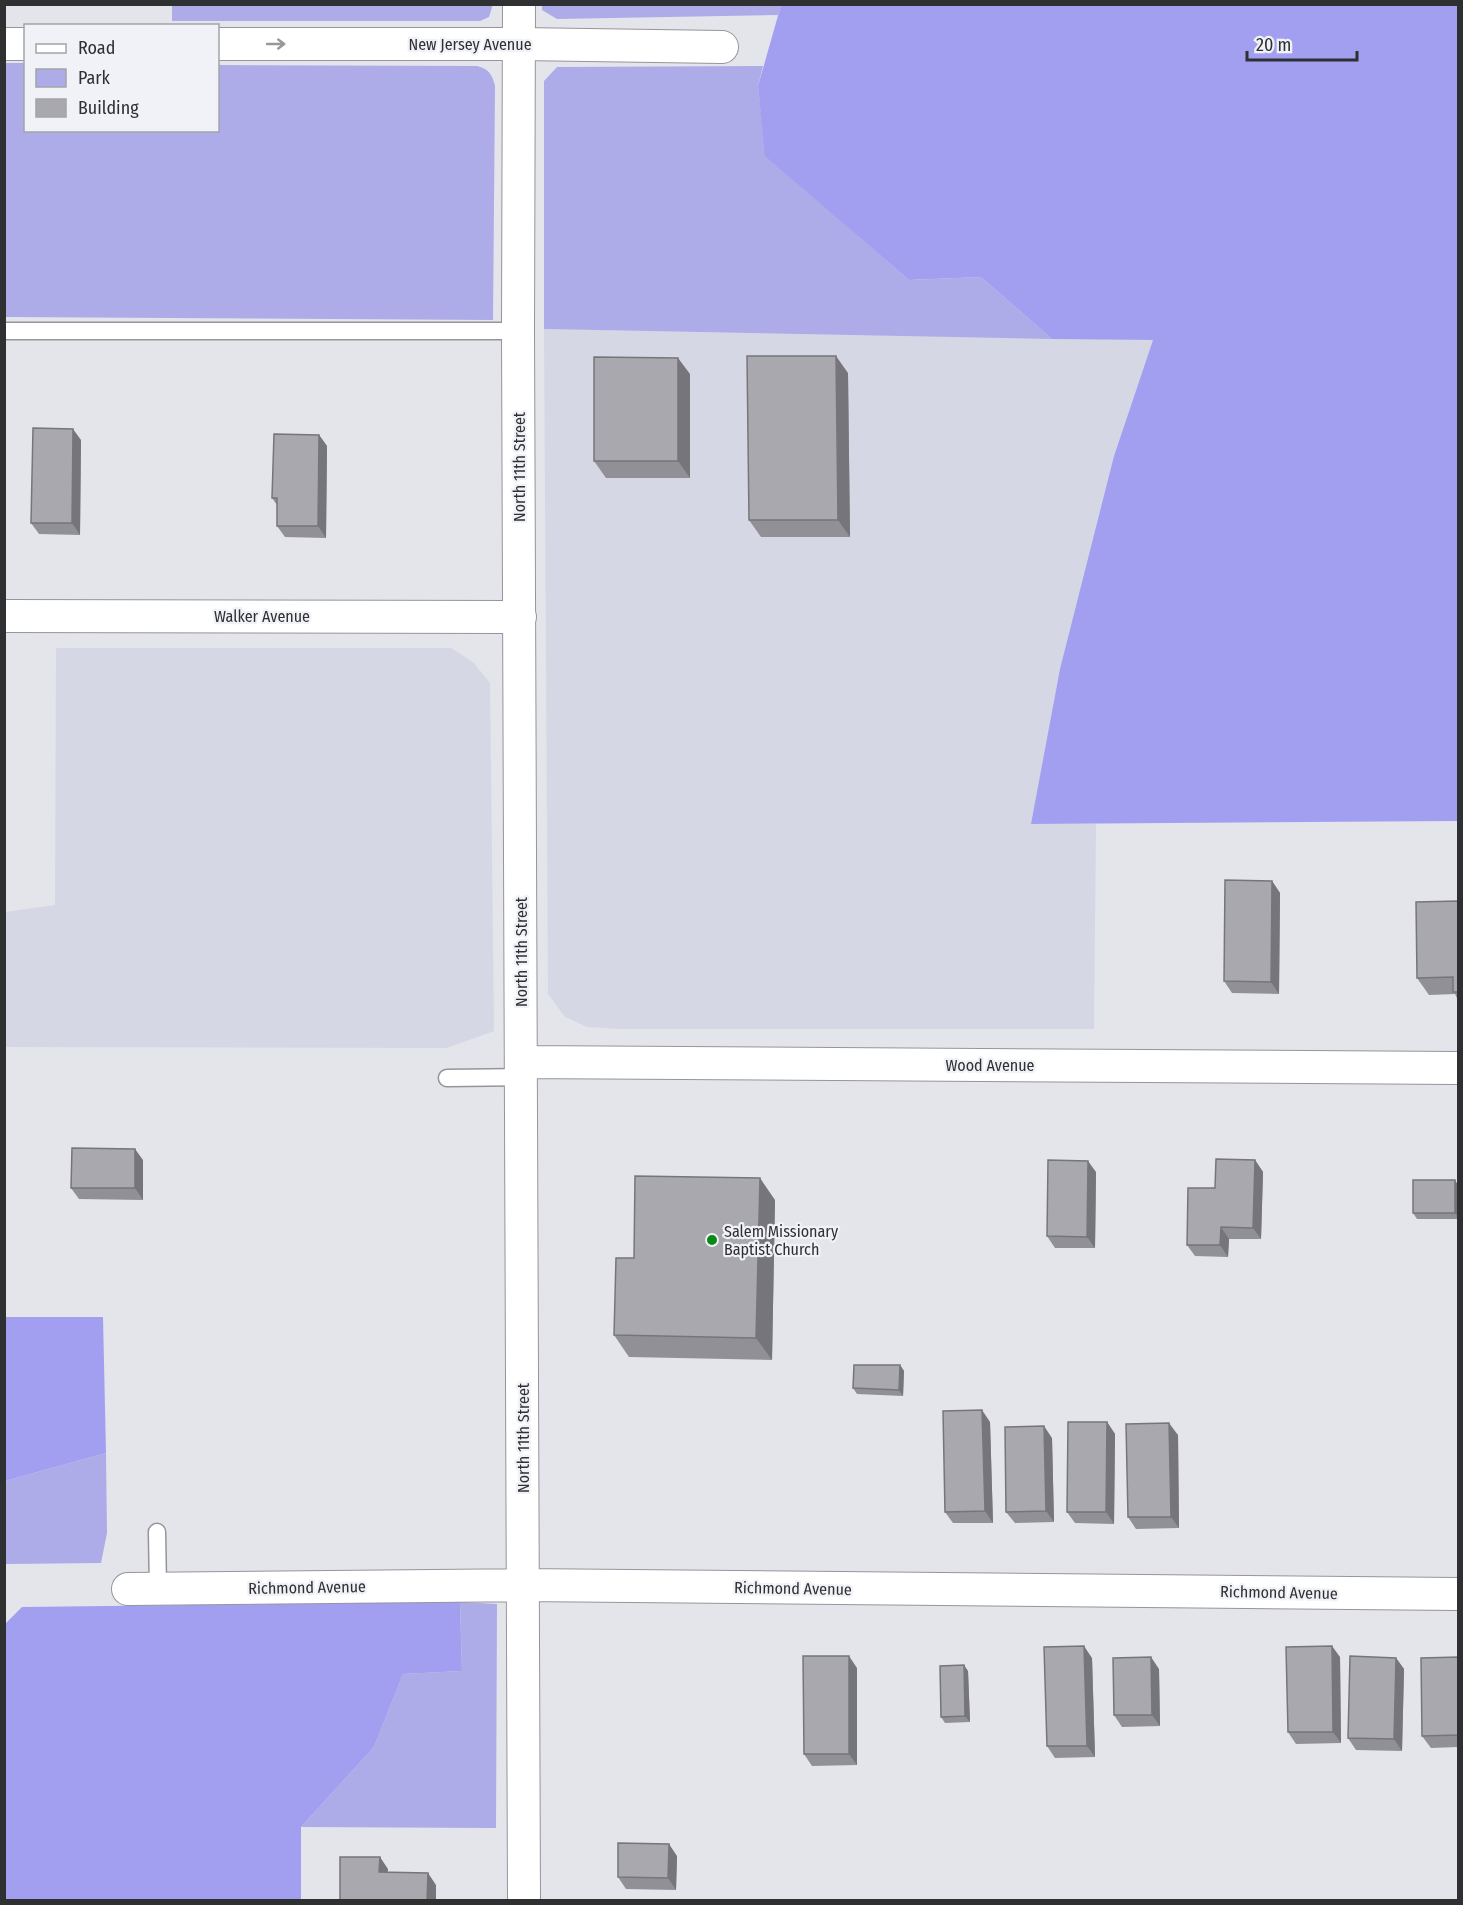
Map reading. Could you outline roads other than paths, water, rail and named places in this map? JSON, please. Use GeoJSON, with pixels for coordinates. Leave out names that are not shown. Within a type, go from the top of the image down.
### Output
{"type":"FeatureCollection","features":[{"type":"Feature","properties":{"kind":"street","name":"North 11th Street"},"geometry":{"type":"LineString","coordinates":[[519,4],[518,331],[524,1900]]}},
{"type":"Feature","properties":{"kind":"street"},"geometry":{"type":"LineString","coordinates":[[4,44],[24,44]]}},
{"type":"Feature","properties":{"kind":"street","name":"New Jersey Avenue"},"geometry":{"type":"LineString","coordinates":[[219,44],[722,47]]}},
{"type":"Feature","properties":{"kind":"street","name":"Walker Avenue"},"geometry":{"type":"LineString","coordinates":[[4,616],[520,616]]}},
{"type":"Feature","properties":{"kind":"street","name":"Wood Avenue"},"geometry":{"type":"LineString","coordinates":[[521,1070],[1458,1068]]}},
{"type":"Feature","properties":{"kind":"street","name":"Richmond Avenue"},"geometry":{"type":"LineString","coordinates":[[143,1589],[523,1585],[1458,1594]]}},
{"type":"Feature","properties":{"kind":"lane"},"geometry":{"type":"LineString","coordinates":[[4,331],[518,331]]}},
{"type":"Feature","properties":{"kind":"lane"},"geometry":{"type":"LineString","coordinates":[[447,1078],[521,1070]]}},
{"type":"Feature","properties":{"kind":"lane"},"geometry":{"type":"LineString","coordinates":[[143,1589],[157,1532]]}},
{"type":"Feature","properties":{"kind":"place","name":"Salem Missionary Baptist Church"},"geometry":{"type":"Point","coordinates":[712,1240]}}]}
